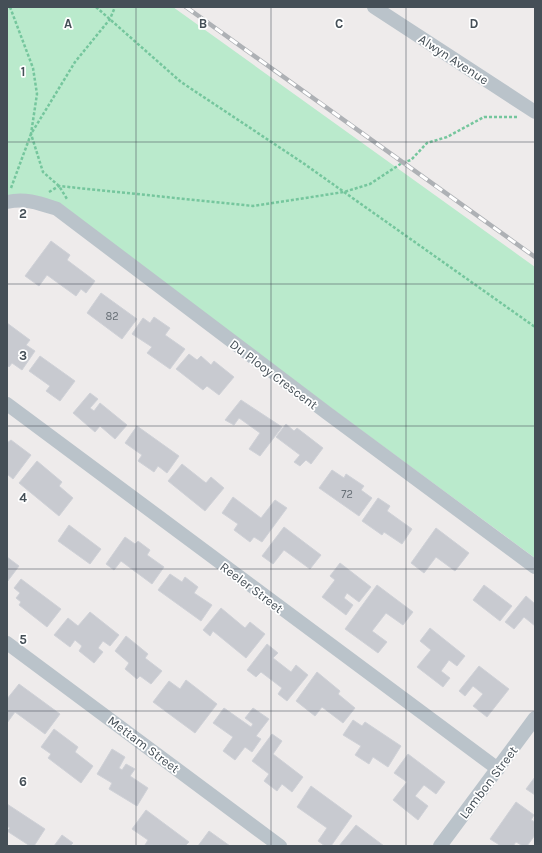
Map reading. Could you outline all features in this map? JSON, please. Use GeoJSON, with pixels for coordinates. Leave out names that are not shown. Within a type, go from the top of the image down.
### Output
{"type":"FeatureCollection","features":[{"type":"Feature","properties":{"kind":"street","name":"Alwyn Avenue"},"geometry":{"type":"LineString","coordinates":[[374,7],[535,112]]}},
{"type":"Feature","properties":{"kind":"street","name":"Du Plooy Crescent"},"geometry":{"type":"LineString","coordinates":[[8,198],[33,201],[57,209],[535,568]]}},
{"type":"Feature","properties":{"kind":"street","name":"Reeler Street"},"geometry":{"type":"LineString","coordinates":[[7,404],[498,769]]}},
{"type":"Feature","properties":{"kind":"street","name":"Mettam Street"},"geometry":{"type":"LineString","coordinates":[[7,642],[280,846]]}},
{"type":"Feature","properties":{"kind":"street","name":"Lambon Street"},"geometry":{"type":"LineString","coordinates":[[440,846],[535,718]]}},
{"type":"Feature","properties":{"kind":"path"},"geometry":{"type":"LineString","coordinates":[[8,198],[31,134],[37,94],[33,68],[10,7]]}},
{"type":"Feature","properties":{"kind":"path"},"geometry":{"type":"LineString","coordinates":[[96,7],[181,82],[344,192],[535,327]]}},
{"type":"Feature","properties":{"kind":"path"},"geometry":{"type":"LineString","coordinates":[[70,205],[59,186],[43,172],[31,134],[75,62],[110,19],[115,7]]}},
{"type":"Feature","properties":{"kind":"path"},"geometry":{"type":"LineString","coordinates":[[33,201],[59,186],[253,206],[344,192],[370,184],[402,163],[411,160],[427,143],[447,137],[484,117],[520,117]]}},
{"type":"Feature","properties":{"kind":"green space"},"geometry":{"type":"Polygon","coordinates":[[[7,7],[173,7],[535,267],[535,558],[58,207],[28,196],[7,195],[7,7]]]}},
{"type":"Feature","properties":{"kind":"building"},"geometry":{"type":"Polygon","coordinates":[[[51,241],[70,255],[67,260],[95,281],[86,293],[81,289],[76,296],[47,275],[39,286],[25,276],[51,241]]]}},
{"type":"Feature","properties":{"kind":"building"},"geometry":{"type":"Polygon","coordinates":[[[101,293],[137,319],[122,339],[87,313],[101,293]]]}},
{"type":"Feature","properties":{"kind":"building"},"geometry":{"type":"Polygon","coordinates":[[[154,317],[170,328],[165,335],[185,349],[170,369],[147,353],[152,347],[132,334],[143,318],[150,323],[154,317]]]}},
{"type":"Feature","properties":{"kind":"building"},"geometry":{"type":"Polygon","coordinates":[[[7,323],[30,340],[26,345],[35,351],[22,370],[12,363],[9,367],[7,365],[7,323]]]}},
{"type":"Feature","properties":{"kind":"building"},"geometry":{"type":"Polygon","coordinates":[[[189,354],[197,360],[201,356],[211,365],[214,361],[234,377],[219,395],[207,386],[203,390],[176,369],[189,354]]]}},
{"type":"Feature","properties":{"kind":"building"},"geometry":{"type":"Polygon","coordinates":[[[40,356],[75,381],[60,401],[46,391],[50,386],[29,371],[40,356]]]}},
{"type":"Feature","properties":{"kind":"building"},"geometry":{"type":"Polygon","coordinates":[[[90,393],[98,399],[90,408],[94,411],[100,403],[127,425],[115,439],[100,426],[95,432],[73,413],[90,393]]]}},
{"type":"Feature","properties":{"kind":"building"},"geometry":{"type":"Polygon","coordinates":[[[241,400],[282,427],[260,456],[249,449],[260,433],[239,418],[234,425],[225,420],[241,400]]]}},
{"type":"Feature","properties":{"kind":"building"},"geometry":{"type":"Polygon","coordinates":[[[286,424],[294,431],[297,428],[323,448],[311,464],[306,460],[300,466],[294,462],[300,455],[276,437],[286,424]]]}},
{"type":"Feature","properties":{"kind":"building"},"geometry":{"type":"Polygon","coordinates":[[[137,426],[179,456],[167,473],[158,466],[154,472],[138,461],[142,455],[125,443],[137,426]]]}},
{"type":"Feature","properties":{"kind":"building"},"geometry":{"type":"Polygon","coordinates":[[[11,440],[31,455],[13,479],[7,474],[7,443],[11,440]]]}},
{"type":"Feature","properties":{"kind":"building"},"geometry":{"type":"Polygon","coordinates":[[[37,461],[62,482],[59,486],[73,498],[59,516],[19,483],[37,461]]]}},
{"type":"Feature","properties":{"kind":"building"},"geometry":{"type":"Polygon","coordinates":[[[182,464],[206,483],[211,477],[224,488],[205,511],[168,481],[182,464]]]}},
{"type":"Feature","properties":{"kind":"building"},"geometry":{"type":"Polygon","coordinates":[[[332,470],[344,478],[346,474],[364,486],[361,490],[372,498],[359,516],[319,488],[332,470]]]}},
{"type":"Feature","properties":{"kind":"building"},"geometry":{"type":"Polygon","coordinates":[[[233,497],[261,518],[275,500],[287,508],[262,542],[254,537],[250,542],[234,530],[238,524],[222,513],[233,497]]]}},
{"type":"Feature","properties":{"kind":"building"},"geometry":{"type":"Polygon","coordinates":[[[378,498],[390,506],[387,511],[412,529],[402,544],[384,532],[382,535],[362,521],[378,498]]]}},
{"type":"Feature","properties":{"kind":"building"},"geometry":{"type":"Polygon","coordinates":[[[69,525],[101,549],[90,564],[58,541],[69,525]]]}},
{"type":"Feature","properties":{"kind":"building"},"geometry":{"type":"Polygon","coordinates":[[[284,527],[321,555],[310,569],[284,550],[273,564],[262,556],[284,527]]]}},
{"type":"Feature","properties":{"kind":"building"},"geometry":{"type":"Polygon","coordinates":[[[436,528],[469,553],[455,571],[436,557],[424,573],[411,563],[436,528]]]}},
{"type":"Feature","properties":{"kind":"building"},"geometry":{"type":"Polygon","coordinates":[[[125,537],[135,544],[138,541],[150,550],[147,555],[164,567],[152,584],[121,561],[114,570],[106,564],[125,537]]]}},
{"type":"Feature","properties":{"kind":"building"},"geometry":{"type":"Polygon","coordinates":[[[7,557],[19,566],[7,582],[7,557]]]}},
{"type":"Feature","properties":{"kind":"building"},"geometry":{"type":"Polygon","coordinates":[[[340,563],[371,587],[359,602],[347,593],[344,598],[353,605],[346,615],[322,597],[335,580],[330,576],[340,563]]]}},
{"type":"Feature","properties":{"kind":"building"},"geometry":{"type":"Polygon","coordinates":[[[170,574],[182,582],[185,577],[198,587],[194,593],[212,605],[201,621],[158,590],[170,574]]]}},
{"type":"Feature","properties":{"kind":"building"},"geometry":{"type":"Polygon","coordinates":[[[21,579],[61,609],[47,627],[19,605],[21,602],[16,598],[20,593],[14,588],[21,579]]]}},
{"type":"Feature","properties":{"kind":"building"},"geometry":{"type":"Polygon","coordinates":[[[377,585],[413,612],[403,625],[386,613],[372,631],[387,642],[378,653],[345,629],[377,585]]]}},
{"type":"Feature","properties":{"kind":"building"},"geometry":{"type":"Polygon","coordinates":[[[484,585],[512,606],[500,621],[473,600],[484,585]]]}},
{"type":"Feature","properties":{"kind":"building"},"geometry":{"type":"Polygon","coordinates":[[[526,596],[535,604],[535,626],[524,617],[514,629],[505,622],[526,596]]]}},
{"type":"Feature","properties":{"kind":"building"},"geometry":{"type":"Polygon","coordinates":[[[221,608],[245,628],[250,622],[265,634],[246,658],[213,631],[210,636],[203,630],[221,608]]]}},
{"type":"Feature","properties":{"kind":"building"},"geometry":{"type":"Polygon","coordinates":[[[90,612],[119,635],[110,646],[103,641],[98,648],[103,652],[94,663],[79,651],[82,646],[75,640],[70,647],[54,635],[68,618],[78,626],[90,612]]]}},
{"type":"Feature","properties":{"kind":"building"},"geometry":{"type":"Polygon","coordinates":[[[430,628],[465,656],[457,666],[449,660],[441,671],[450,678],[443,687],[417,667],[431,650],[420,641],[430,628]]]}},
{"type":"Feature","properties":{"kind":"building"},"geometry":{"type":"Polygon","coordinates":[[[126,636],[148,654],[145,658],[162,671],[151,684],[140,676],[137,679],[125,669],[129,663],[115,651],[126,636]]]}},
{"type":"Feature","properties":{"kind":"building"},"geometry":{"type":"Polygon","coordinates":[[[267,644],[278,653],[273,658],[291,672],[296,665],[308,675],[287,701],[278,694],[282,688],[261,672],[256,677],[247,670],[267,644]]]}},
{"type":"Feature","properties":{"kind":"building"},"geometry":{"type":"Polygon","coordinates":[[[479,666],[509,689],[487,717],[473,706],[483,694],[473,686],[465,696],[459,691],[479,666]]]}},
{"type":"Feature","properties":{"kind":"building"},"geometry":{"type":"Polygon","coordinates":[[[317,672],[340,691],[338,694],[355,708],[343,723],[322,707],[315,716],[296,701],[317,672]]]}},
{"type":"Feature","properties":{"kind":"building"},"geometry":{"type":"Polygon","coordinates":[[[186,680],[217,704],[195,733],[153,702],[169,681],[180,689],[186,680]]]}},
{"type":"Feature","properties":{"kind":"building"},"geometry":{"type":"Polygon","coordinates":[[[19,684],[60,714],[45,734],[15,712],[7,723],[7,699],[19,684]]]}},
{"type":"Feature","properties":{"kind":"building"},"geometry":{"type":"Polygon","coordinates":[[[224,708],[251,727],[253,724],[245,718],[253,708],[269,719],[256,736],[261,739],[252,752],[245,747],[235,760],[223,751],[233,737],[213,723],[224,708]]]}},
{"type":"Feature","properties":{"kind":"building"},"geometry":{"type":"Polygon","coordinates":[[[353,720],[362,726],[365,722],[401,746],[388,767],[373,757],[369,764],[355,755],[361,746],[343,735],[353,720]]]}},
{"type":"Feature","properties":{"kind":"building"},"geometry":{"type":"Polygon","coordinates":[[[54,729],[78,747],[75,752],[93,766],[81,783],[48,758],[51,754],[41,747],[54,729]]]}},
{"type":"Feature","properties":{"kind":"building"},"geometry":{"type":"Polygon","coordinates":[[[272,734],[282,741],[273,754],[303,777],[292,792],[282,784],[277,791],[264,781],[269,774],[252,761],[272,734]]]}},
{"type":"Feature","properties":{"kind":"building"},"geometry":{"type":"Polygon","coordinates":[[[112,749],[125,757],[119,768],[122,770],[126,764],[135,769],[130,776],[148,788],[137,806],[109,789],[112,783],[97,774],[112,749]]]}},
{"type":"Feature","properties":{"kind":"building"},"geometry":{"type":"Polygon","coordinates":[[[408,754],[445,782],[436,794],[424,785],[415,796],[428,806],[418,820],[393,800],[407,782],[394,773],[408,754]]]}},
{"type":"Feature","properties":{"kind":"building"},"geometry":{"type":"Polygon","coordinates":[[[535,777],[535,795],[526,789],[535,777]]]}},
{"type":"Feature","properties":{"kind":"building"},"geometry":{"type":"Polygon","coordinates":[[[311,786],[352,816],[331,846],[325,846],[318,841],[327,828],[297,807],[311,786]]]}},
{"type":"Feature","properties":{"kind":"building"},"geometry":{"type":"Polygon","coordinates":[[[516,802],[534,815],[531,820],[535,822],[535,835],[527,846],[523,846],[516,842],[513,846],[501,846],[490,839],[516,802]]]}},
{"type":"Feature","properties":{"kind":"building"},"geometry":{"type":"Polygon","coordinates":[[[7,804],[45,829],[34,846],[30,846],[7,831],[10,828],[7,826],[7,804]]]}},
{"type":"Feature","properties":{"kind":"building"},"geometry":{"type":"Polygon","coordinates":[[[146,810],[189,842],[185,846],[145,845],[148,840],[132,829],[146,810]]]}},
{"type":"Feature","properties":{"kind":"building"},"geometry":{"type":"Polygon","coordinates":[[[356,825],[384,846],[339,846],[356,825]]]}},
{"type":"Feature","properties":{"kind":"building"},"geometry":{"type":"Polygon","coordinates":[[[209,831],[230,846],[198,846],[209,831]]]}},
{"type":"Feature","properties":{"kind":"building"},"geometry":{"type":"Polygon","coordinates":[[[62,835],[73,843],[70,846],[54,846],[62,835]]]}},
{"type":"Feature","properties":{"kind":"railway"},"geometry":{"type":"LineString","coordinates":[[186,7],[535,257]]}}]}
